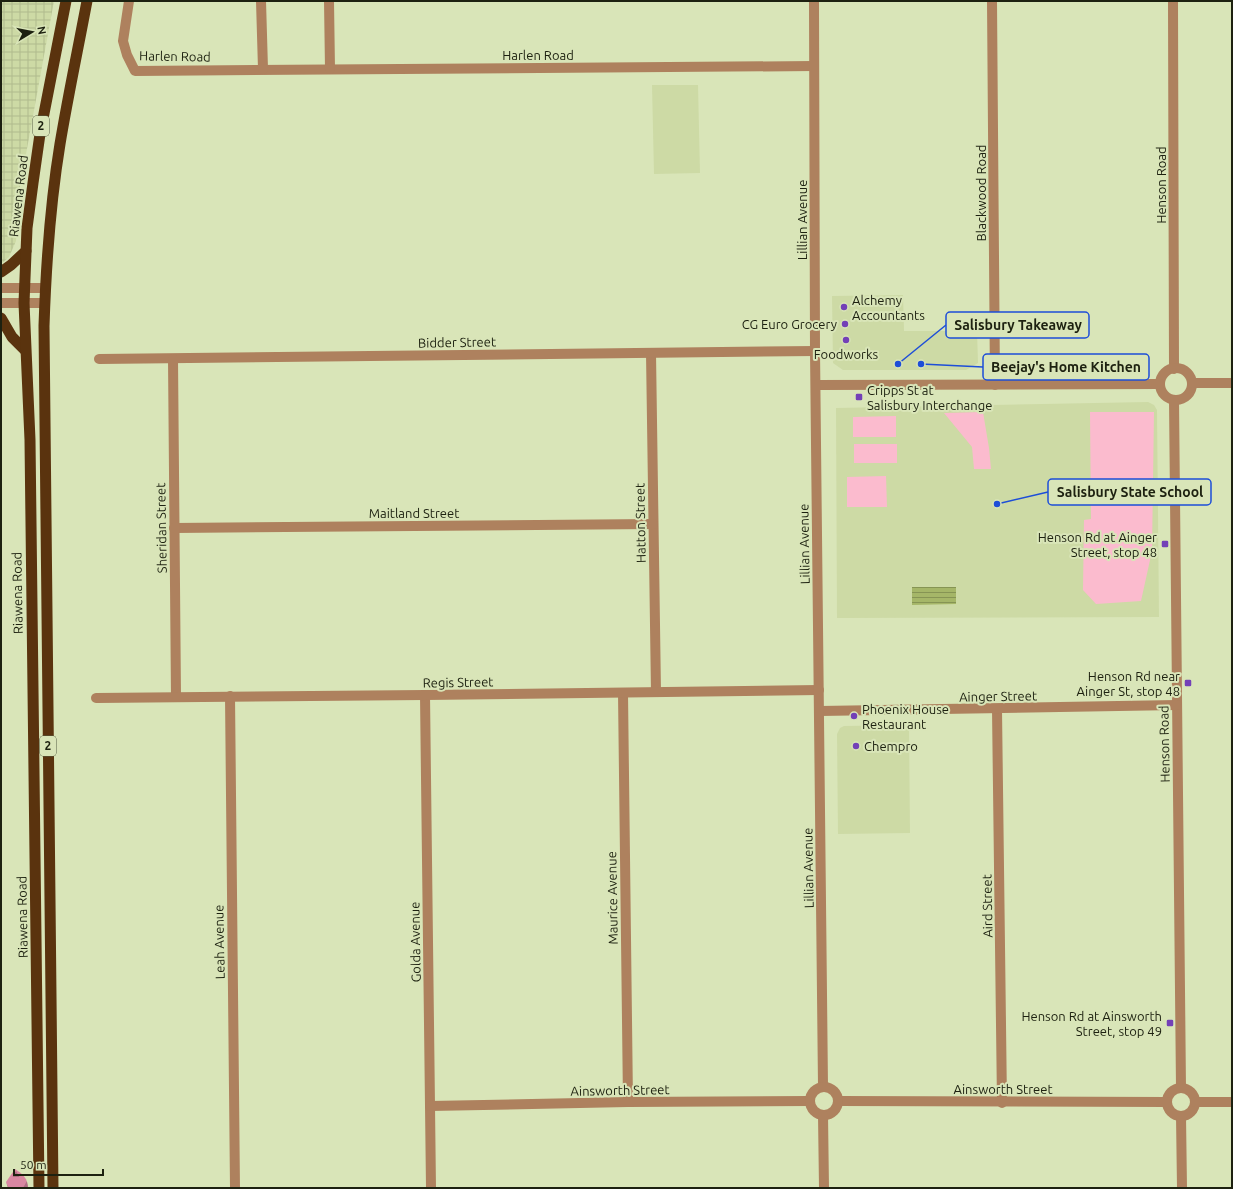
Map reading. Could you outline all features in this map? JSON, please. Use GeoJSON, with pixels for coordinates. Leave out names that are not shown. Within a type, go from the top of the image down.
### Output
{"type":"FeatureCollection","features":[{"type":"Feature","properties":{"kind":"highway","name":"Riawena Road"},"geometry":{"type":"LineString","coordinates":[[39,1188],[30,440],[25,350],[24,288],[27,228],[39,141],[66,1]]}},
{"type":"Feature","properties":{"kind":"highway","name":"2"},"geometry":{"type":"LineString","coordinates":[[53,1188],[44,326],[50,214],[60,144],[86,1]]}},
{"type":"Feature","properties":{"kind":"highway"},"geometry":{"type":"LineString","coordinates":[[1,272],[26,252]]}},
{"type":"Feature","properties":{"kind":"highway"},"geometry":{"type":"LineString","coordinates":[[1,318],[12,337],[25,350]]}},
{"type":"Feature","properties":{"kind":"street","name":"Harlen Road"},"geometry":{"type":"LineString","coordinates":[[129,1],[123,41],[135,71],[814,66]]}},
{"type":"Feature","properties":{"kind":"street"},"geometry":{"type":"LineString","coordinates":[[261,1],[263,69]]}},
{"type":"Feature","properties":{"kind":"street"},"geometry":{"type":"LineString","coordinates":[[329,1],[330,69]]}},
{"type":"Feature","properties":{"kind":"street","name":"Lillian Avenue"},"geometry":{"type":"LineString","coordinates":[[814,1],[815,351],[823,1086]]}},
{"type":"Feature","properties":{"kind":"street","name":"Blackwood Road"},"geometry":{"type":"LineString","coordinates":[[992,1],[995,385]]}},
{"type":"Feature","properties":{"kind":"street","name":"Henson Road"},"geometry":{"type":"LineString","coordinates":[[1173,1],[1174,369]]}},
{"type":"Feature","properties":{"kind":"street"},"geometry":{"type":"LineString","coordinates":[[1,288],[46,288]]}},
{"type":"Feature","properties":{"kind":"street"},"geometry":{"type":"LineString","coordinates":[[1,303],[45,303]]}},
{"type":"Feature","properties":{"kind":"street","name":"Bidder Street"},"geometry":{"type":"LineString","coordinates":[[99,359],[815,351]]}},
{"type":"Feature","properties":{"kind":"street","name":"Hatton Street"},"geometry":{"type":"LineString","coordinates":[[651,353],[656,692]]}},
{"type":"Feature","properties":{"kind":"street","name":"Sheridan Street"},"geometry":{"type":"LineString","coordinates":[[173,359],[176,697]]}},
{"type":"Feature","properties":{"kind":"street"},"geometry":{"type":"LineString","coordinates":[[1174,369],[1179,369],[1188,374],[1192,384],[1192,388],[1187,396],[1179,400],[1170,399],[1163,393],[1160,384],[1166,372],[1174,369]]}},
{"type":"Feature","properties":{"kind":"street"},"geometry":{"type":"LineString","coordinates":[[1192,384],[1232,383]]}},
{"type":"Feature","properties":{"kind":"street"},"geometry":{"type":"LineString","coordinates":[[816,385],[1160,384]]}},
{"type":"Feature","properties":{"kind":"street","name":"Henson Road"},"geometry":{"type":"LineString","coordinates":[[1174,400],[1181,1088]]}},
{"type":"Feature","properties":{"kind":"street","name":"Maitland Street"},"geometry":{"type":"LineString","coordinates":[[174,528],[653,524]]}},
{"type":"Feature","properties":{"kind":"street","name":"Regis Street"},"geometry":{"type":"LineString","coordinates":[[96,698],[819,690]]}},
{"type":"Feature","properties":{"kind":"street","name":"Maurice Avenue"},"geometry":{"type":"LineString","coordinates":[[623,693],[628,1102]]}},
{"type":"Feature","properties":{"kind":"street","name":"Golda Avenue"},"geometry":{"type":"LineString","coordinates":[[425,695],[431,1188]]}},
{"type":"Feature","properties":{"kind":"street","name":"Leah Avenue"},"geometry":{"type":"LineString","coordinates":[[230,696],[235,1188]]}},
{"type":"Feature","properties":{"kind":"street","name":"Ainger Street"},"geometry":{"type":"LineString","coordinates":[[820,711],[1177,706]]}},
{"type":"Feature","properties":{"kind":"street","name":"Aird Street"},"geometry":{"type":"LineString","coordinates":[[997,709],[1002,1103]]}},
{"type":"Feature","properties":{"kind":"street"},"geometry":{"type":"LineString","coordinates":[[823,1086],[836,1092],[838,1101],[835,1110],[832,1113],[823,1115],[812,1109],[810,1101],[810,1096],[815,1089],[823,1086]]}},
{"type":"Feature","properties":{"kind":"street"},"geometry":{"type":"LineString","coordinates":[[1181,1088],[1189,1091],[1195,1102],[1194,1107],[1189,1113],[1181,1116],[1173,1113],[1167,1102],[1173,1091],[1181,1088]]}},
{"type":"Feature","properties":{"kind":"street","name":"Ainsworth Street"},"geometry":{"type":"LineString","coordinates":[[430,1106],[628,1102],[810,1101]]}},
{"type":"Feature","properties":{"kind":"street","name":"Ainsworth Street"},"geometry":{"type":"LineString","coordinates":[[838,1101],[1002,1103],[1167,1102]]}},
{"type":"Feature","properties":{"kind":"street"},"geometry":{"type":"LineString","coordinates":[[1195,1102],[1232,1102]]}},
{"type":"Feature","properties":{"kind":"street"},"geometry":{"type":"LineString","coordinates":[[823,1115],[824,1188]]}},
{"type":"Feature","properties":{"kind":"street"},"geometry":{"type":"LineString","coordinates":[[1181,1116],[1182,1188]]}},
{"type":"Feature","properties":{"kind":"shaded area"},"geometry":{"type":"Polygon","coordinates":[[[1,1],[54,1],[20,187],[16,241],[9,257],[1,264],[1,1]]]}},
{"type":"Feature","properties":{"kind":"shaded area"},"geometry":{"type":"Polygon","coordinates":[[[652,85],[698,85],[700,173],[654,174],[652,85]]]}},
{"type":"Feature","properties":{"kind":"shaded area"},"geometry":{"type":"Polygon","coordinates":[[[903,295],[904,331],[977,331],[978,363],[966,370],[843,370],[833,363],[832,296],[903,295]]]}},
{"type":"Feature","properties":{"kind":"shaded area"},"geometry":{"type":"Polygon","coordinates":[[[1148,402],[1154,405],[1157,410],[1159,617],[837,618],[836,408],[1148,402]]]}},
{"type":"Feature","properties":{"kind":"shaded area"},"geometry":{"type":"Polygon","coordinates":[[[983,412],[991,469],[974,469],[972,447],[944,413],[983,412]]]}},
{"type":"Feature","properties":{"kind":"shaded area"},"geometry":{"type":"Polygon","coordinates":[[[1090,412],[1154,412],[1152,551],[1141,601],[1096,604],[1083,590],[1084,520],[1091,519],[1090,412]]]}},
{"type":"Feature","properties":{"kind":"shaded area"},"geometry":{"type":"Polygon","coordinates":[[[896,416],[896,437],[853,437],[853,417],[896,416]]]}},
{"type":"Feature","properties":{"kind":"shaded area"},"geometry":{"type":"Polygon","coordinates":[[[854,444],[897,444],[897,463],[854,463],[854,444]]]}},
{"type":"Feature","properties":{"kind":"shaded area"},"geometry":{"type":"Polygon","coordinates":[[[886,476],[887,507],[847,507],[847,477],[886,476]]]}},
{"type":"Feature","properties":{"kind":"shaded area"},"geometry":{"type":"Polygon","coordinates":[[[912,587],[956,587],[956,604],[912,605],[912,587]]]}},
{"type":"Feature","properties":{"kind":"shaded area"},"geometry":{"type":"Polygon","coordinates":[[[909,725],[910,833],[838,834],[837,734],[840,728],[844,726],[909,725]]]}},
{"type":"Feature","properties":{"kind":"green space"},"geometry":{"type":"Polygon","coordinates":[[[15,1169],[24,1177],[28,1188],[8,1188],[6,1182],[15,1169]]]}},
{"type":"Feature","properties":{"kind":"place","name":"Alchemy Accountants"},"geometry":{"type":"Point","coordinates":[844,307]}},
{"type":"Feature","properties":{"kind":"place","name":"CG Euro Grocery"},"geometry":{"type":"Point","coordinates":[845,324]}},
{"type":"Feature","properties":{"kind":"place","name":"Foodworks"},"geometry":{"type":"Point","coordinates":[846,340]}},
{"type":"Feature","properties":{"kind":"place","name":"Salisbury Takeaway"},"geometry":{"type":"Point","coordinates":[898,364]}},
{"type":"Feature","properties":{"kind":"place","name":"Beejay's Home Kitchen"},"geometry":{"type":"Point","coordinates":[921,364]}},
{"type":"Feature","properties":{"kind":"place","name":"Cripps St at Salisbury Interchange"},"geometry":{"type":"Point","coordinates":[859,397]}},
{"type":"Feature","properties":{"kind":"place","name":"Salisbury State School"},"geometry":{"type":"Point","coordinates":[997,504]}},
{"type":"Feature","properties":{"kind":"place","name":"Henson Rd at Ainger Street, stop 48"},"geometry":{"type":"Point","coordinates":[1165,544]}},
{"type":"Feature","properties":{"kind":"place","name":"Henson Rd near Ainger St, stop 48"},"geometry":{"type":"Point","coordinates":[1188,683]}},
{"type":"Feature","properties":{"kind":"place","name":"Phoenix House Restaurant"},"geometry":{"type":"Point","coordinates":[854,716]}},
{"type":"Feature","properties":{"kind":"place","name":"Chempro"},"geometry":{"type":"Point","coordinates":[856,746]}},
{"type":"Feature","properties":{"kind":"place","name":"Henson Rd at Ainsworth Street, stop 49"},"geometry":{"type":"Point","coordinates":[1170,1023]}}]}
